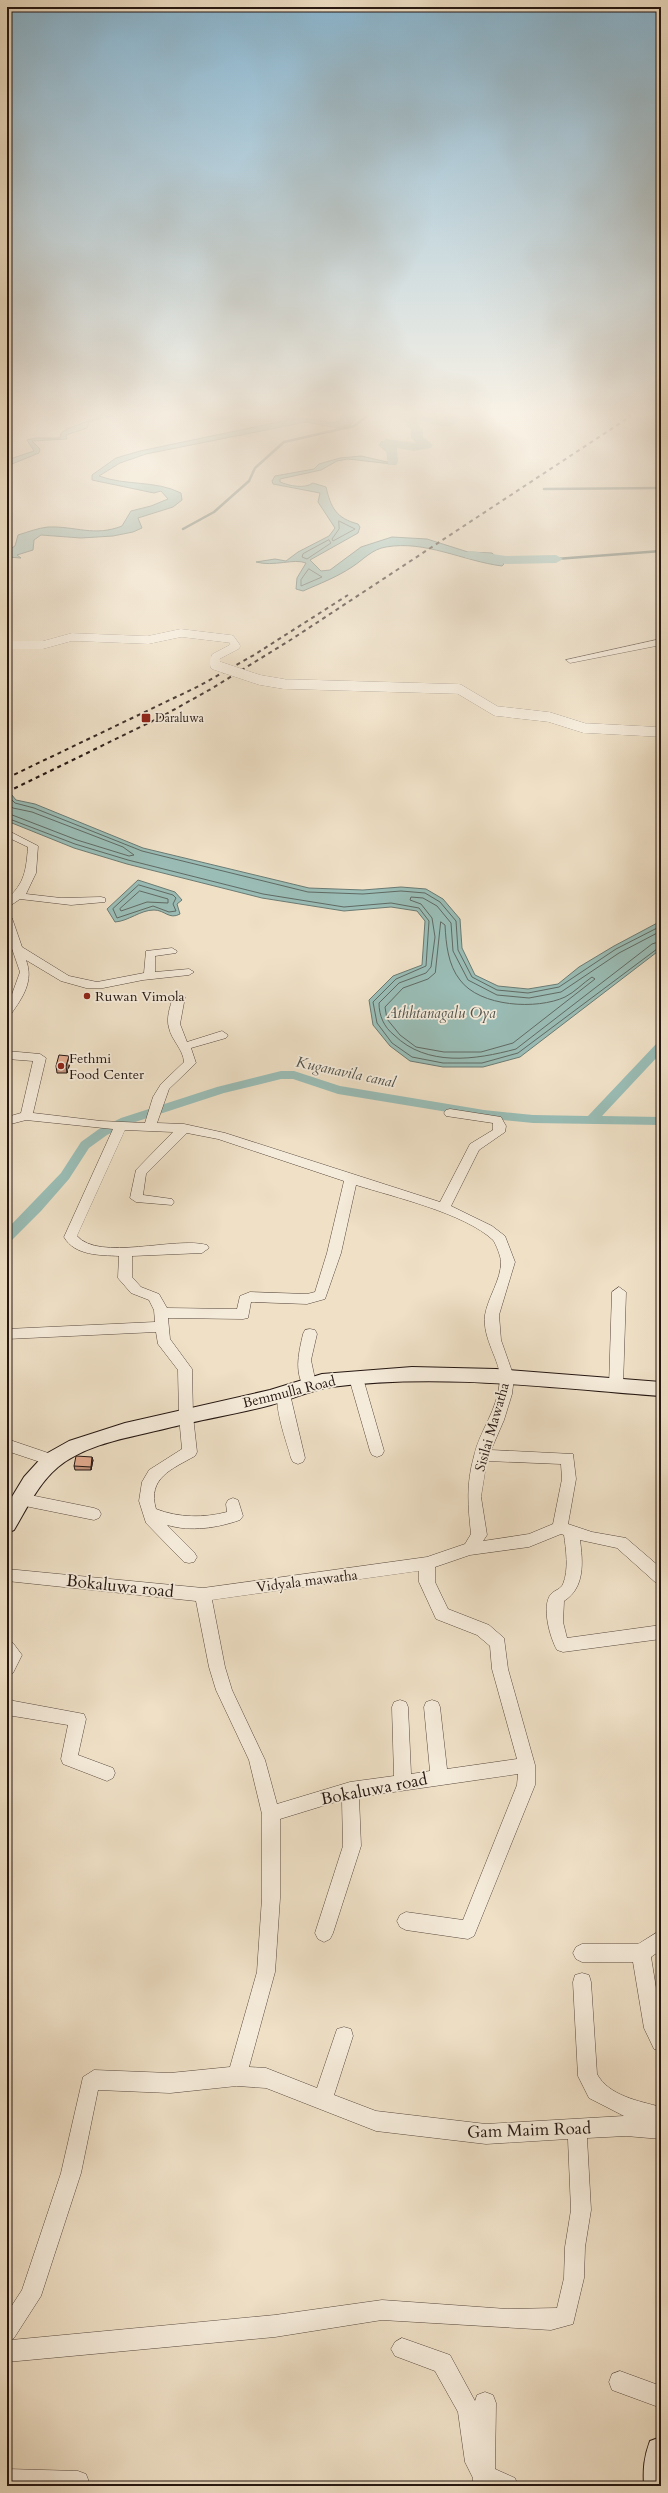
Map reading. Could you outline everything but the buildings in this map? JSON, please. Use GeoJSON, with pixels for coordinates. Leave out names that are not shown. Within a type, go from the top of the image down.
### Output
{"type":"FeatureCollection","features":[{"type":"Feature","properties":{"kind":"street"},"geometry":{"type":"LineString","coordinates":[[7,645],[43,645],[72,637],[148,640],[182,632],[231,639],[236,646],[215,657],[215,665],[260,680],[284,684],[459,689],[496,711],[548,716],[584,728],[661,732]]}},
{"type":"Feature","properties":{"kind":"street"},"geometry":{"type":"LineString","coordinates":[[570,660],[661,642]]}},
{"type":"Feature","properties":{"kind":"street"},"geometry":{"type":"LineString","coordinates":[[7,833],[33,846],[31,873],[20,893],[7,905]]}},
{"type":"Feature","properties":{"kind":"street"},"geometry":{"type":"LineString","coordinates":[[20,893],[22,896],[36,899],[84,902],[100,900]]}},
{"type":"Feature","properties":{"kind":"street"},"geometry":{"type":"LineString","coordinates":[[7,918],[25,972],[17,997],[7,1012]]}},
{"type":"Feature","properties":{"kind":"street"},"geometry":{"type":"LineString","coordinates":[[18,949],[54,974],[75,981],[97,985],[149,976],[189,972]]}},
{"type":"Feature","properties":{"kind":"street"},"geometry":{"type":"LineString","coordinates":[[149,976],[150,953],[172,951]]}},
{"type":"Feature","properties":{"kind":"street"},"geometry":{"type":"LineString","coordinates":[[150,1126],[158,1101],[168,1083],[178,1077],[190,1063],[186,1046],[175,1031],[174,1017],[179,997]]}},
{"type":"Feature","properties":{"kind":"street"},"geometry":{"type":"LineString","coordinates":[[186,1046],[222,1035]]}},
{"type":"Feature","properties":{"kind":"street"},"geometry":{"type":"LineString","coordinates":[[7,1055],[40,1058],[26,1116]]}},
{"type":"Feature","properties":{"kind":"street"},"geometry":{"type":"LineString","coordinates":[[444,1208],[450,1199],[462,1169],[474,1147],[499,1132],[500,1126],[497,1120],[450,1113]]}},
{"type":"Feature","properties":{"kind":"street"},"geometry":{"type":"LineString","coordinates":[[7,1122],[26,1116],[121,1125],[184,1128],[221,1136],[260,1150],[444,1208],[487,1229],[500,1239],[508,1262],[492,1315],[494,1340],[507,1377]]}},
{"type":"Feature","properties":{"kind":"street"},"geometry":{"type":"LineString","coordinates":[[121,1125],[70,1237],[75,1245],[87,1249],[126,1252],[202,1248]]}},
{"type":"Feature","properties":{"kind":"street"},"geometry":{"type":"LineString","coordinates":[[168,1202],[136,1198],[136,1190],[140,1173],[184,1128]]}},
{"type":"Feature","properties":{"kind":"street"},"geometry":{"type":"LineString","coordinates":[[161,1313],[243,1314],[245,1299],[250,1297],[306,1299],[320,1296],[334,1252],[351,1178]]}},
{"type":"Feature","properties":{"kind":"street"},"geometry":{"type":"LineString","coordinates":[[126,1252],[126,1278],[136,1290],[154,1297],[161,1313],[163,1340],[185,1369],[186,1416],[190,1452],[156,1472],[150,1478],[146,1502],[151,1519],[189,1557]]}},
{"type":"Feature","properties":{"kind":"street"},"geometry":{"type":"LineString","coordinates":[[616,1386],[619,1292]]}},
{"type":"Feature","properties":{"kind":"street"},"geometry":{"type":"LineString","coordinates":[[7,1334],[162,1327]]}},
{"type":"Feature","properties":{"kind":"street"},"geometry":{"type":"LineString","coordinates":[[309,1384],[304,1360],[310,1334]]}},
{"type":"Feature","properties":{"kind":"street","name":"Bemmulla Road"},"geometry":{"type":"LineString","coordinates":[[7,1524],[15,1503],[29,1484],[52,1460],[70,1450],[111,1435],[284,1394],[309,1384],[356,1378],[507,1377],[661,1389]]}},
{"type":"Feature","properties":{"kind":"street","name":"Sisilai Mawatha"},"geometry":{"type":"LineString","coordinates":[[470,1549],[479,1535],[474,1497],[481,1455],[497,1420],[505,1394],[507,1377]]}},
{"type":"Feature","properties":{"kind":"street"},"geometry":{"type":"LineString","coordinates":[[356,1378],[377,1451]]}},
{"type":"Feature","properties":{"kind":"street"},"geometry":{"type":"LineString","coordinates":[[284,1394],[287,1418],[298,1458]]}},
{"type":"Feature","properties":{"kind":"street"},"geometry":{"type":"LineString","coordinates":[[7,1445],[52,1460]]}},
{"type":"Feature","properties":{"kind":"street"},"geometry":{"type":"LineString","coordinates":[[481,1455],[568,1458],[569,1479],[565,1529],[574,1546],[572,1582],[568,1590],[557,1598],[555,1614],[557,1636],[563,1645],[661,1632]]}},
{"type":"Feature","properties":{"kind":"street"},"geometry":{"type":"LineString","coordinates":[[15,1503],[94,1514]]}},
{"type":"Feature","properties":{"kind":"street"},"geometry":{"type":"LineString","coordinates":[[150,1513],[176,1522],[202,1522],[235,1516],[233,1504]]}},
{"type":"Feature","properties":{"kind":"street"},"geometry":{"type":"LineString","coordinates":[[406,1921],[468,1930],[526,1785],[527,1765],[500,1669],[498,1643],[483,1630],[442,1614],[419,1564],[470,1549],[536,1538],[565,1529],[592,1538],[621,1542],[660,1577]]}},
{"type":"Feature","properties":{"kind":"street","name":"Vidyala mawatha"},"geometry":{"type":"LineString","coordinates":[[203,1595],[419,1564]]}},
{"type":"Feature","properties":{"kind":"street","name":"Bokaluwa road"},"geometry":{"type":"LineString","coordinates":[[7,1575],[82,1581],[155,1592],[203,1595]]}},
{"type":"Feature","properties":{"kind":"street"},"geometry":{"type":"LineString","coordinates":[[203,1595],[217,1667],[224,1690],[257,1760],[271,1814],[271,1898],[266,1972],[237,2076]]}},
{"type":"Feature","properties":{"kind":"street"},"geometry":{"type":"LineString","coordinates":[[7,1648],[14,1655],[7,1668]]}},
{"type":"Feature","properties":{"kind":"street"},"geometry":{"type":"LineString","coordinates":[[7,1705],[9,1708],[78,1719],[70,1759],[106,1773]]}},
{"type":"Feature","properties":{"kind":"street"},"geometry":{"type":"LineString","coordinates":[[400,1707],[403,1783]]}},
{"type":"Feature","properties":{"kind":"street"},"geometry":{"type":"LineString","coordinates":[[432,1707],[439,1776]]}},
{"type":"Feature","properties":{"kind":"street","name":"Bokaluwa road"},"geometry":{"type":"LineString","coordinates":[[271,1814],[350,1790],[403,1783],[439,1776],[527,1765]]}},
{"type":"Feature","properties":{"kind":"street"},"geometry":{"type":"LineString","coordinates":[[324,1933],[345,1873],[352,1846],[350,1790]]}},
{"type":"Feature","properties":{"kind":"street"},"geometry":{"type":"LineString","coordinates":[[582,1953],[641,1953],[661,1939]]}},
{"type":"Feature","properties":{"kind":"street"},"geometry":{"type":"LineString","coordinates":[[641,1953],[653,2028],[661,2042]]}},
{"type":"Feature","properties":{"kind":"street"},"geometry":{"type":"LineString","coordinates":[[582,1982],[588,2076],[596,2091],[625,2107],[661,2117]]}},
{"type":"Feature","properties":{"kind":"street"},"geometry":{"type":"LineString","coordinates":[[322,2101],[344,2036]]}},
{"type":"Feature","properties":{"kind":"street","name":"Gam Maim Road"},"geometry":{"type":"LineString","coordinates":[[7,2331],[31,2296],[71,2173],[90,2084],[94,2080],[170,2083],[237,2076],[266,2078],[376,2121],[466,2133],[626,2126],[661,2129]]}},
{"type":"Feature","properties":{"kind":"street"},"geometry":{"type":"LineString","coordinates":[[7,2351],[275,2326],[382,2310],[500,2319],[551,2320],[566,2317],[574,2278],[575,2246],[581,2210],[577,2129]]}},
{"type":"Feature","properties":{"kind":"street"},"geometry":{"type":"LineString","coordinates":[[402,2349],[442,2363],[468,2409],[476,2462],[484,2480]]}},
{"type":"Feature","properties":{"kind":"street"},"geometry":{"type":"LineString","coordinates":[[620,2382],[661,2397]]}},
{"type":"Feature","properties":{"kind":"street"},"geometry":{"type":"LineString","coordinates":[[484,2480],[485,2403]]}},
{"type":"Feature","properties":{"kind":"street"},"geometry":{"type":"LineString","coordinates":[[658,2486],[658,2460],[661,2452]]}},
{"type":"Feature","properties":{"kind":"street"},"geometry":{"type":"LineString","coordinates":[[7,2480],[78,2482]]}},
{"type":"Feature","properties":{"kind":"street"},"geometry":{"type":"LineString","coordinates":[[484,2480],[507,2486]]}},
{"type":"Feature","properties":{"kind":"water"},"geometry":{"type":"Polygon","coordinates":[[[26,532],[131,532],[113,536],[81,538],[41,535],[34,540],[33,550],[17,555],[21,558],[7,557],[7,551],[15,546],[18,535],[26,532]]]}},
{"type":"Feature","properties":{"kind":"water"},"geometry":{"type":"Polygon","coordinates":[[[332,532],[358,532],[310,560],[321,571],[330,570],[361,547],[392,537],[427,539],[468,552],[492,553],[504,564],[502,566],[487,563],[415,546],[386,547],[372,552],[340,574],[303,591],[296,589],[297,578],[306,563],[296,561],[270,564],[256,562],[275,559],[286,561],[298,552],[329,536],[332,532]]]}},
{"type":"Feature","properties":{"kind":"water","name":"Athhtanagalu Oya"},"geometry":{"type":"Polygon","coordinates":[[[7,789],[16,800],[35,804],[143,848],[309,888],[363,890],[401,887],[426,889],[443,899],[460,919],[462,948],[475,975],[498,986],[528,989],[558,984],[579,967],[661,921],[661,949],[520,1057],[483,1067],[443,1067],[410,1061],[390,1046],[373,1025],[369,1000],[393,976],[422,965],[425,921],[417,911],[391,907],[344,911],[262,898],[127,864],[74,848],[7,821],[7,789]]]}},
{"type":"Feature","properties":{"kind":"water"},"geometry":{"type":"Polygon","coordinates":[[[138,880],[175,892],[182,900],[177,904],[180,914],[173,916],[158,910],[149,910],[125,920],[115,922],[107,909],[138,880]]]}},
{"type":"Feature","properties":{"kind":"waterway"},"geometry":{"type":"LineString","coordinates":[[556,559],[661,551]]}},
{"type":"Feature","properties":{"kind":"waterway"},"geometry":{"type":"LineString","coordinates":[[471,555],[506,560],[556,559]]}},
{"type":"Feature","properties":{"kind":"waterway"},"geometry":{"type":"LineString","coordinates":[[591,1120],[661,1046]]}},
{"type":"Feature","properties":{"kind":"waterway","name":"Kuganavila canal"},"geometry":{"type":"LineString","coordinates":[[7,1237],[37,1208],[65,1176],[85,1145],[103,1132],[125,1121],[221,1090],[281,1075],[294,1075],[338,1090],[484,1114],[533,1119],[591,1120]]}},
{"type":"Feature","properties":{"kind":"waterway","name":"Kuganavila canal"},"geometry":{"type":"LineString","coordinates":[[591,1120],[661,1121]]}},
{"type":"Feature","properties":{"kind":"railway"},"geometry":{"type":"LineString","coordinates":[[7,792],[159,718],[211,689],[292,639],[454,532]]}},
{"type":"Feature","properties":{"kind":"railway"},"geometry":{"type":"LineString","coordinates":[[7,778],[199,686],[254,655],[348,595]]}},
{"type":"Feature","properties":{"kind":"place","name":"Daraluwa"},"geometry":{"type":"Point","coordinates":[146,718]}},
{"type":"Feature","properties":{"kind":"place","name":"Ruwan Vimola"},"geometry":{"type":"Point","coordinates":[87,996]}},
{"type":"Feature","properties":{"kind":"place","name":"Fethmi Food Center"},"geometry":{"type":"Point","coordinates":[61,1066]}}]}
